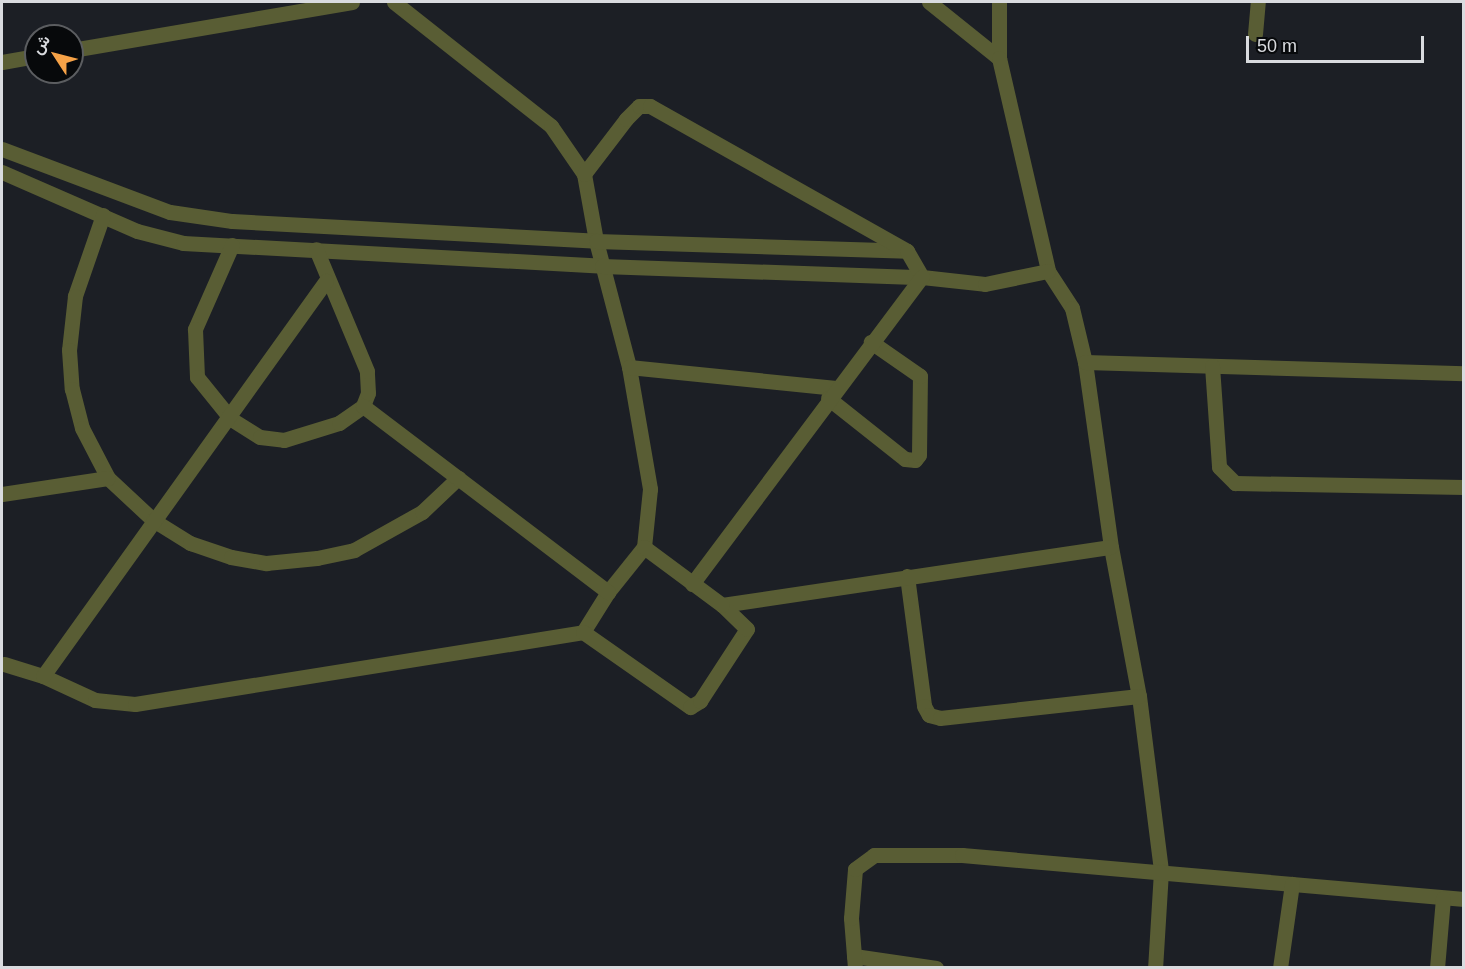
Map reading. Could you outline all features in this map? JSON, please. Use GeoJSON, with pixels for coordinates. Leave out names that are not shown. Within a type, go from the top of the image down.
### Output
{"type":"FeatureCollection","features":[{"type":"Feature","properties":{"kind":"street"},"geometry":{"type":"LineString","coordinates":[[84,48],[352,2]]}},
{"type":"Feature","properties":{"kind":"street"},"geometry":{"type":"LineString","coordinates":[[394,2],[551,126],[584,174],[596,241],[628,367],[650,489],[644,547],[609,591],[583,632]]}},
{"type":"Feature","properties":{"kind":"street"},"geometry":{"type":"LineString","coordinates":[[929,2],[999,58]]}},
{"type":"Feature","properties":{"kind":"street"},"geometry":{"type":"LineString","coordinates":[[999,2],[999,58],[1048,272],[1072,308],[1085,362],[1111,547],[1139,696],[1161,871],[1155,968]]}},
{"type":"Feature","properties":{"kind":"street"},"geometry":{"type":"LineString","coordinates":[[1255,34],[1258,2]]}},
{"type":"Feature","properties":{"kind":"street"},"geometry":{"type":"LineString","coordinates":[[2,62],[24,58]]}},
{"type":"Feature","properties":{"kind":"street"},"geometry":{"type":"LineString","coordinates":[[584,174],[626,119],[639,106],[650,106],[907,251],[922,276]]}},
{"type":"Feature","properties":{"kind":"street"},"geometry":{"type":"LineString","coordinates":[[2,149],[170,212],[232,221],[596,241],[907,251]]}},
{"type":"Feature","properties":{"kind":"street"},"geometry":{"type":"LineString","coordinates":[[2,172],[159,238],[231,245],[603,266],[922,276],[985,284],[1048,272]]}},
{"type":"Feature","properties":{"kind":"street"},"geometry":{"type":"LineString","coordinates":[[103,215],[75,296],[69,350],[72,389],[82,428],[108,478],[153,520],[190,543],[231,557],[266,563],[317,558],[354,550],[422,512],[458,478]]}},
{"type":"Feature","properties":{"kind":"street"},"geometry":{"type":"LineString","coordinates":[[231,245],[195,329],[193,353],[197,377],[231,419],[260,437],[284,440],[339,423],[363,406],[368,393],[367,371],[326,281],[316,249]]}},
{"type":"Feature","properties":{"kind":"street"},"geometry":{"type":"LineString","coordinates":[[692,584],[832,393],[922,276]]}},
{"type":"Feature","properties":{"kind":"street"},"geometry":{"type":"LineString","coordinates":[[43,676],[153,520],[231,419],[326,281]]}},
{"type":"Feature","properties":{"kind":"street"},"geometry":{"type":"LineString","coordinates":[[628,367],[832,393],[904,459],[915,460],[919,455],[920,376],[871,342]]}},
{"type":"Feature","properties":{"kind":"street"},"geometry":{"type":"LineString","coordinates":[[1085,362],[1464,373]]}},
{"type":"Feature","properties":{"kind":"street"},"geometry":{"type":"LineString","coordinates":[[1212,366],[1219,467],[1235,483],[1464,487]]}},
{"type":"Feature","properties":{"kind":"street"},"geometry":{"type":"LineString","coordinates":[[363,406],[609,591]]}},
{"type":"Feature","properties":{"kind":"street"},"geometry":{"type":"LineString","coordinates":[[2,494],[108,478]]}},
{"type":"Feature","properties":{"kind":"street"},"geometry":{"type":"LineString","coordinates":[[2,662],[43,676],[95,700],[135,704],[583,632],[690,708],[700,702],[746,636],[747,629],[722,605],[644,547]]}},
{"type":"Feature","properties":{"kind":"street"},"geometry":{"type":"LineString","coordinates":[[722,605],[1111,547]]}},
{"type":"Feature","properties":{"kind":"street"},"geometry":{"type":"LineString","coordinates":[[907,576],[924,706],[929,715],[940,718],[1139,696]]}},
{"type":"Feature","properties":{"kind":"street"},"geometry":{"type":"LineString","coordinates":[[936,968],[854,962],[851,918],[855,869],[874,855],[962,855],[1464,899]]}},
{"type":"Feature","properties":{"kind":"street"},"geometry":{"type":"LineString","coordinates":[[1280,968],[1292,884]]}},
{"type":"Feature","properties":{"kind":"street"},"geometry":{"type":"LineString","coordinates":[[1437,968],[1443,898]]}}]}
